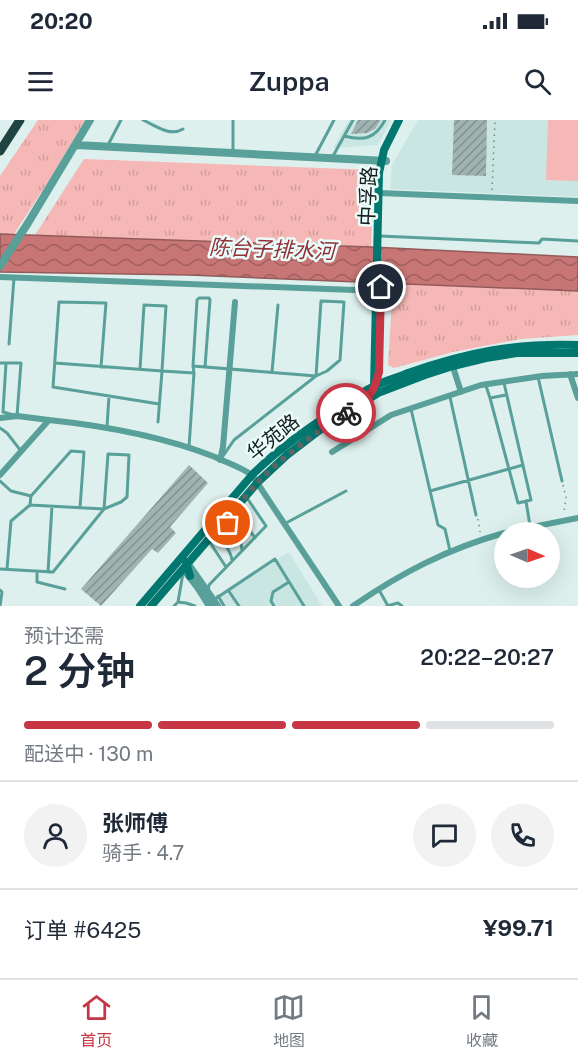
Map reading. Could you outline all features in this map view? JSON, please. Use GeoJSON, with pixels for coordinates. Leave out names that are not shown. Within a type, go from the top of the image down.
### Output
{"type":"FeatureCollection","features":[{"type":"Feature","properties":{"kind":"highway"},"geometry":{"type":"LineString","coordinates":[[0,151],[20,120]]}},
{"type":"Feature","properties":{"kind":"main road","name":"中孚路"},"geometry":{"type":"LineString","coordinates":[[379,289],[383,161],[388,140],[399,120]]}},
{"type":"Feature","properties":{"kind":"main road","name":"中孚路"},"geometry":{"type":"LineString","coordinates":[[383,161],[404,120]]}},
{"type":"Feature","properties":{"kind":"main road"},"geometry":{"type":"LineString","coordinates":[[376,386],[379,289]]}},
{"type":"Feature","properties":{"kind":"main road","name":"华苑路"},"geometry":{"type":"LineString","coordinates":[[151,606],[194,550],[274,454],[298,435],[362,398],[376,386],[486,351],[519,346],[578,345]]}},
{"type":"Feature","properties":{"kind":"main road","name":"华苑路"},"geometry":{"type":"LineString","coordinates":[[376,386],[400,385],[452,363],[517,353],[578,353]]}},
{"type":"Feature","properties":{"kind":"main road"},"geometry":{"type":"LineString","coordinates":[[362,398],[377,372]]}},
{"type":"Feature","properties":{"kind":"main road","name":"华苑路"},"geometry":{"type":"LineString","coordinates":[[194,550],[208,540],[246,497],[255,479]]}},
{"type":"Feature","properties":{"kind":"main road"},"geometry":{"type":"LineString","coordinates":[[184,563],[192,574]]}},
{"type":"Feature","properties":{"kind":"main road","name":"华苑路"},"geometry":{"type":"LineString","coordinates":[[140,606],[184,563]]}},
{"type":"Feature","properties":{"kind":"street"},"geometry":{"type":"LineString","coordinates":[[0,266],[90,120]]}},
{"type":"Feature","properties":{"kind":"street"},"geometry":{"type":"LineString","coordinates":[[76,145],[383,161]]}},
{"type":"Feature","properties":{"kind":"street"},"geometry":{"type":"LineString","coordinates":[[381,193],[578,201]]}},
{"type":"Feature","properties":{"kind":"street"},"geometry":{"type":"LineString","coordinates":[[0,277],[379,289]]}},
{"type":"Feature","properties":{"kind":"street"},"geometry":{"type":"LineString","coordinates":[[220,460],[235,302]]}},
{"type":"Feature","properties":{"kind":"street"},"geometry":{"type":"LineString","coordinates":[[452,363],[461,392]]}},
{"type":"Feature","properties":{"kind":"street"},"geometry":{"type":"LineString","coordinates":[[570,374],[578,398]]}},
{"type":"Feature","properties":{"kind":"street"},"geometry":{"type":"LineString","coordinates":[[332,452],[392,415],[450,395],[486,384],[578,374]]}},
{"type":"Feature","properties":{"kind":"street"},"geometry":{"type":"LineString","coordinates":[[1,413],[128,431],[189,447],[243,469],[255,479],[339,606]]}},
{"type":"Feature","properties":{"kind":"street"},"geometry":{"type":"LineString","coordinates":[[0,475],[49,420]]}},
{"type":"Feature","properties":{"kind":"street"},"geometry":{"type":"LineString","coordinates":[[554,522],[578,518]]}},
{"type":"Feature","properties":{"kind":"street"},"geometry":{"type":"LineString","coordinates":[[353,606],[378,589],[450,551],[494,536]]}},
{"type":"Feature","properties":{"kind":"street"},"geometry":{"type":"LineString","coordinates":[[194,550],[192,574],[209,596]]}},
{"type":"Feature","properties":{"kind":"lane"},"geometry":{"type":"LineString","coordinates":[[106,148],[121,120]]}},
{"type":"Feature","properties":{"kind":"lane"},"geometry":{"type":"LineString","coordinates":[[143,120],[170,132],[179,132],[183,129]]}},
{"type":"Feature","properties":{"kind":"lane"},"geometry":{"type":"LineString","coordinates":[[232,120],[233,154]]}},
{"type":"Feature","properties":{"kind":"lane"},"geometry":{"type":"LineString","coordinates":[[314,158],[334,120]]}},
{"type":"Feature","properties":{"kind":"lane"},"geometry":{"type":"LineString","coordinates":[[332,158],[353,120]]}},
{"type":"Feature","properties":{"kind":"lane"},"geometry":{"type":"LineString","coordinates":[[344,136],[363,138],[373,135],[379,131],[385,120]]}},
{"type":"Feature","properties":{"kind":"lane"},"geometry":{"type":"LineString","coordinates":[[380,239],[539,243],[542,239],[578,240]]}},
{"type":"Feature","properties":{"kind":"lane"},"geometry":{"type":"LineString","coordinates":[[9,344],[14,278]]}},
{"type":"Feature","properties":{"kind":"lane"},"geometry":{"type":"LineString","coordinates":[[189,447],[197,300],[200,298],[210,300],[205,367]]}},
{"type":"Feature","properties":{"kind":"lane"},"geometry":{"type":"LineString","coordinates":[[220,460],[234,440],[315,376],[337,364],[340,360],[344,302],[321,301],[315,376]]}},
{"type":"Feature","properties":{"kind":"lane"},"geometry":{"type":"LineString","coordinates":[[101,367],[106,303],[59,302],[53,387],[159,404]]}},
{"type":"Feature","properties":{"kind":"lane"},"geometry":{"type":"LineString","coordinates":[[140,369],[144,305],[166,306],[158,422]]}},
{"type":"Feature","properties":{"kind":"lane"},"geometry":{"type":"LineString","coordinates":[[272,372],[278,305]]}},
{"type":"Feature","properties":{"kind":"lane"},"geometry":{"type":"LineString","coordinates":[[0,363],[21,363],[17,416]]}},
{"type":"Feature","properties":{"kind":"lane"},"geometry":{"type":"LineString","coordinates":[[1,413],[6,363]]}},
{"type":"Feature","properties":{"kind":"lane"},"geometry":{"type":"LineString","coordinates":[[55,363],[194,374]]}},
{"type":"Feature","properties":{"kind":"lane"},"geometry":{"type":"LineString","coordinates":[[193,366],[315,376]]}},
{"type":"Feature","properties":{"kind":"lane"},"geometry":{"type":"LineString","coordinates":[[538,377],[562,481]]}},
{"type":"Feature","properties":{"kind":"lane"},"geometry":{"type":"LineString","coordinates":[[486,384],[518,503],[531,500],[504,382]]}},
{"type":"Feature","properties":{"kind":"lane"},"geometry":{"type":"LineString","coordinates":[[450,395],[476,515]]}},
{"type":"Feature","properties":{"kind":"lane"},"geometry":{"type":"LineString","coordinates":[[490,398],[506,395]]}},
{"type":"Feature","properties":{"kind":"lane"},"geometry":{"type":"LineString","coordinates":[[107,428],[110,396]]}},
{"type":"Feature","properties":{"kind":"lane"},"geometry":{"type":"LineString","coordinates":[[411,409],[438,525],[445,529],[450,551]]}},
{"type":"Feature","properties":{"kind":"lane"},"geometry":{"type":"LineString","coordinates":[[0,428],[21,451]]}},
{"type":"Feature","properties":{"kind":"lane"},"geometry":{"type":"LineString","coordinates":[[30,505],[31,496],[71,452],[84,452],[80,508]]}},
{"type":"Feature","properties":{"kind":"lane"},"geometry":{"type":"LineString","coordinates":[[0,569],[53,572],[104,509],[108,454],[129,455],[127,497],[121,502],[104,509],[30,505],[11,520],[7,569]]}},
{"type":"Feature","properties":{"kind":"lane"},"geometry":{"type":"LineString","coordinates":[[430,492],[523,465]]}},
{"type":"Feature","properties":{"kind":"lane"},"geometry":{"type":"LineString","coordinates":[[0,481],[11,491],[31,496]]}},
{"type":"Feature","properties":{"kind":"lane"},"geometry":{"type":"LineString","coordinates":[[284,524],[346,491]]}},
{"type":"Feature","properties":{"kind":"lane"},"geometry":{"type":"LineString","coordinates":[[209,596],[226,567],[266,526],[246,497]]}},
{"type":"Feature","properties":{"kind":"lane"},"geometry":{"type":"LineString","coordinates":[[526,501],[529,522]]}},
{"type":"Feature","properties":{"kind":"lane"},"geometry":{"type":"LineString","coordinates":[[48,572],[52,506]]}},
{"type":"Feature","properties":{"kind":"lane"},"geometry":{"type":"LineString","coordinates":[[235,509],[255,538]]}},
{"type":"Feature","properties":{"kind":"lane"},"geometry":{"type":"LineString","coordinates":[[228,517],[229,525],[242,545],[242,551]]}},
{"type":"Feature","properties":{"kind":"lane"},"geometry":{"type":"LineString","coordinates":[[219,528],[219,535],[230,552],[232,562]]}},
{"type":"Feature","properties":{"kind":"lane"},"geometry":{"type":"LineString","coordinates":[[208,540],[226,567]]}},
{"type":"Feature","properties":{"kind":"lane"},"geometry":{"type":"LineString","coordinates":[[209,596],[228,590],[274,559],[304,606]]}},
{"type":"Feature","properties":{"kind":"lane"},"geometry":{"type":"LineString","coordinates":[[174,606],[178,602],[184,563]]}},
{"type":"Feature","properties":{"kind":"lane"},"geometry":{"type":"LineString","coordinates":[[38,572],[37,582],[65,589]]}},
{"type":"Feature","properties":{"kind":"lane"},"geometry":{"type":"LineString","coordinates":[[274,606],[273,592],[289,582]]}},
{"type":"Feature","properties":{"kind":"lane"},"geometry":{"type":"LineString","coordinates":[[378,589],[387,606],[398,603],[402,606]]}},
{"type":"Feature","properties":{"kind":"lane"},"geometry":{"type":"LineString","coordinates":[[228,590],[239,606]]}},
{"type":"Feature","properties":{"kind":"lane"},"geometry":{"type":"LineString","coordinates":[[0,591],[2,592],[0,606]]}},
{"type":"Feature","properties":{"kind":"lane"},"geometry":{"type":"LineString","coordinates":[[209,596],[224,606]]}},
{"type":"Feature","properties":{"kind":"lane"},"geometry":{"type":"LineString","coordinates":[[178,602],[195,606]]}},
{"type":"Feature","properties":{"kind":"path"},"geometry":{"type":"LineString","coordinates":[[492,190],[495,120]]}},
{"type":"Feature","properties":{"kind":"path"},"geometry":{"type":"LineString","coordinates":[[562,481],[566,497],[564,520]]}},
{"type":"Feature","properties":{"kind":"path"},"geometry":{"type":"LineString","coordinates":[[476,515],[480,540]]}},
{"type":"Feature","properties":{"kind":"shaded area"},"geometry":{"type":"Polygon","coordinates":[[[349,120],[391,120],[378,145],[333,148],[349,120]]]}},
{"type":"Feature","properties":{"kind":"shaded area"},"geometry":{"type":"Polygon","coordinates":[[[418,120],[578,120],[578,197],[390,189],[392,165],[418,120]]]}},
{"type":"Feature","properties":{"kind":"shaded area"},"geometry":{"type":"Polygon","coordinates":[[[289,552],[322,606],[225,606],[219,597],[289,552]]]}},
{"type":"Feature","properties":{"kind":"green space"},"geometry":{"type":"Polygon","coordinates":[[[38,120],[85,120],[14,234],[0,234],[0,176],[38,120]]]}},
{"type":"Feature","properties":{"kind":"green space"},"geometry":{"type":"Polygon","coordinates":[[[548,120],[578,120],[578,181],[546,180],[548,120]]]}},
{"type":"Feature","properties":{"kind":"green space"},"geometry":{"type":"Polygon","coordinates":[[[84,159],[374,170],[371,247],[35,235],[84,159]]]}},
{"type":"Feature","properties":{"kind":"green space"},"geometry":{"type":"Polygon","coordinates":[[[393,283],[578,291],[578,335],[521,339],[453,352],[394,368],[388,365],[393,283]]]}},
{"type":"Feature","properties":{"kind":"water","name":"陈台子排水河"},"geometry":{"type":"Polygon","coordinates":[[[0,234],[578,257],[578,291],[189,275],[0,272],[0,234]]]}},
{"type":"Feature","properties":{"kind":"building"},"geometry":{"type":"Polygon","coordinates":[[[358,120],[381,120],[375,129],[367,133],[351,134],[358,120]]]}},
{"type":"Feature","properties":{"kind":"building"},"geometry":{"type":"Polygon","coordinates":[[[454,120],[487,120],[486,176],[452,175],[454,120]]]}},
{"type":"Feature","properties":{"kind":"building"},"geometry":{"type":"Polygon","coordinates":[[[189,465],[208,483],[170,527],[176,533],[158,553],[152,549],[101,606],[81,589],[189,465]]]}},
{"type":"Feature","properties":{"kind":"way so far"},"geometry":{"type":"LineString","coordinates":[[228,523],[228,517],[258,482],[287,455],[346,413]]}},
{"type":"Feature","properties":{"kind":"route"},"geometry":{"type":"LineString","coordinates":[[346,413],[364,402],[376,385],[379,372],[381,287]]}}]}
